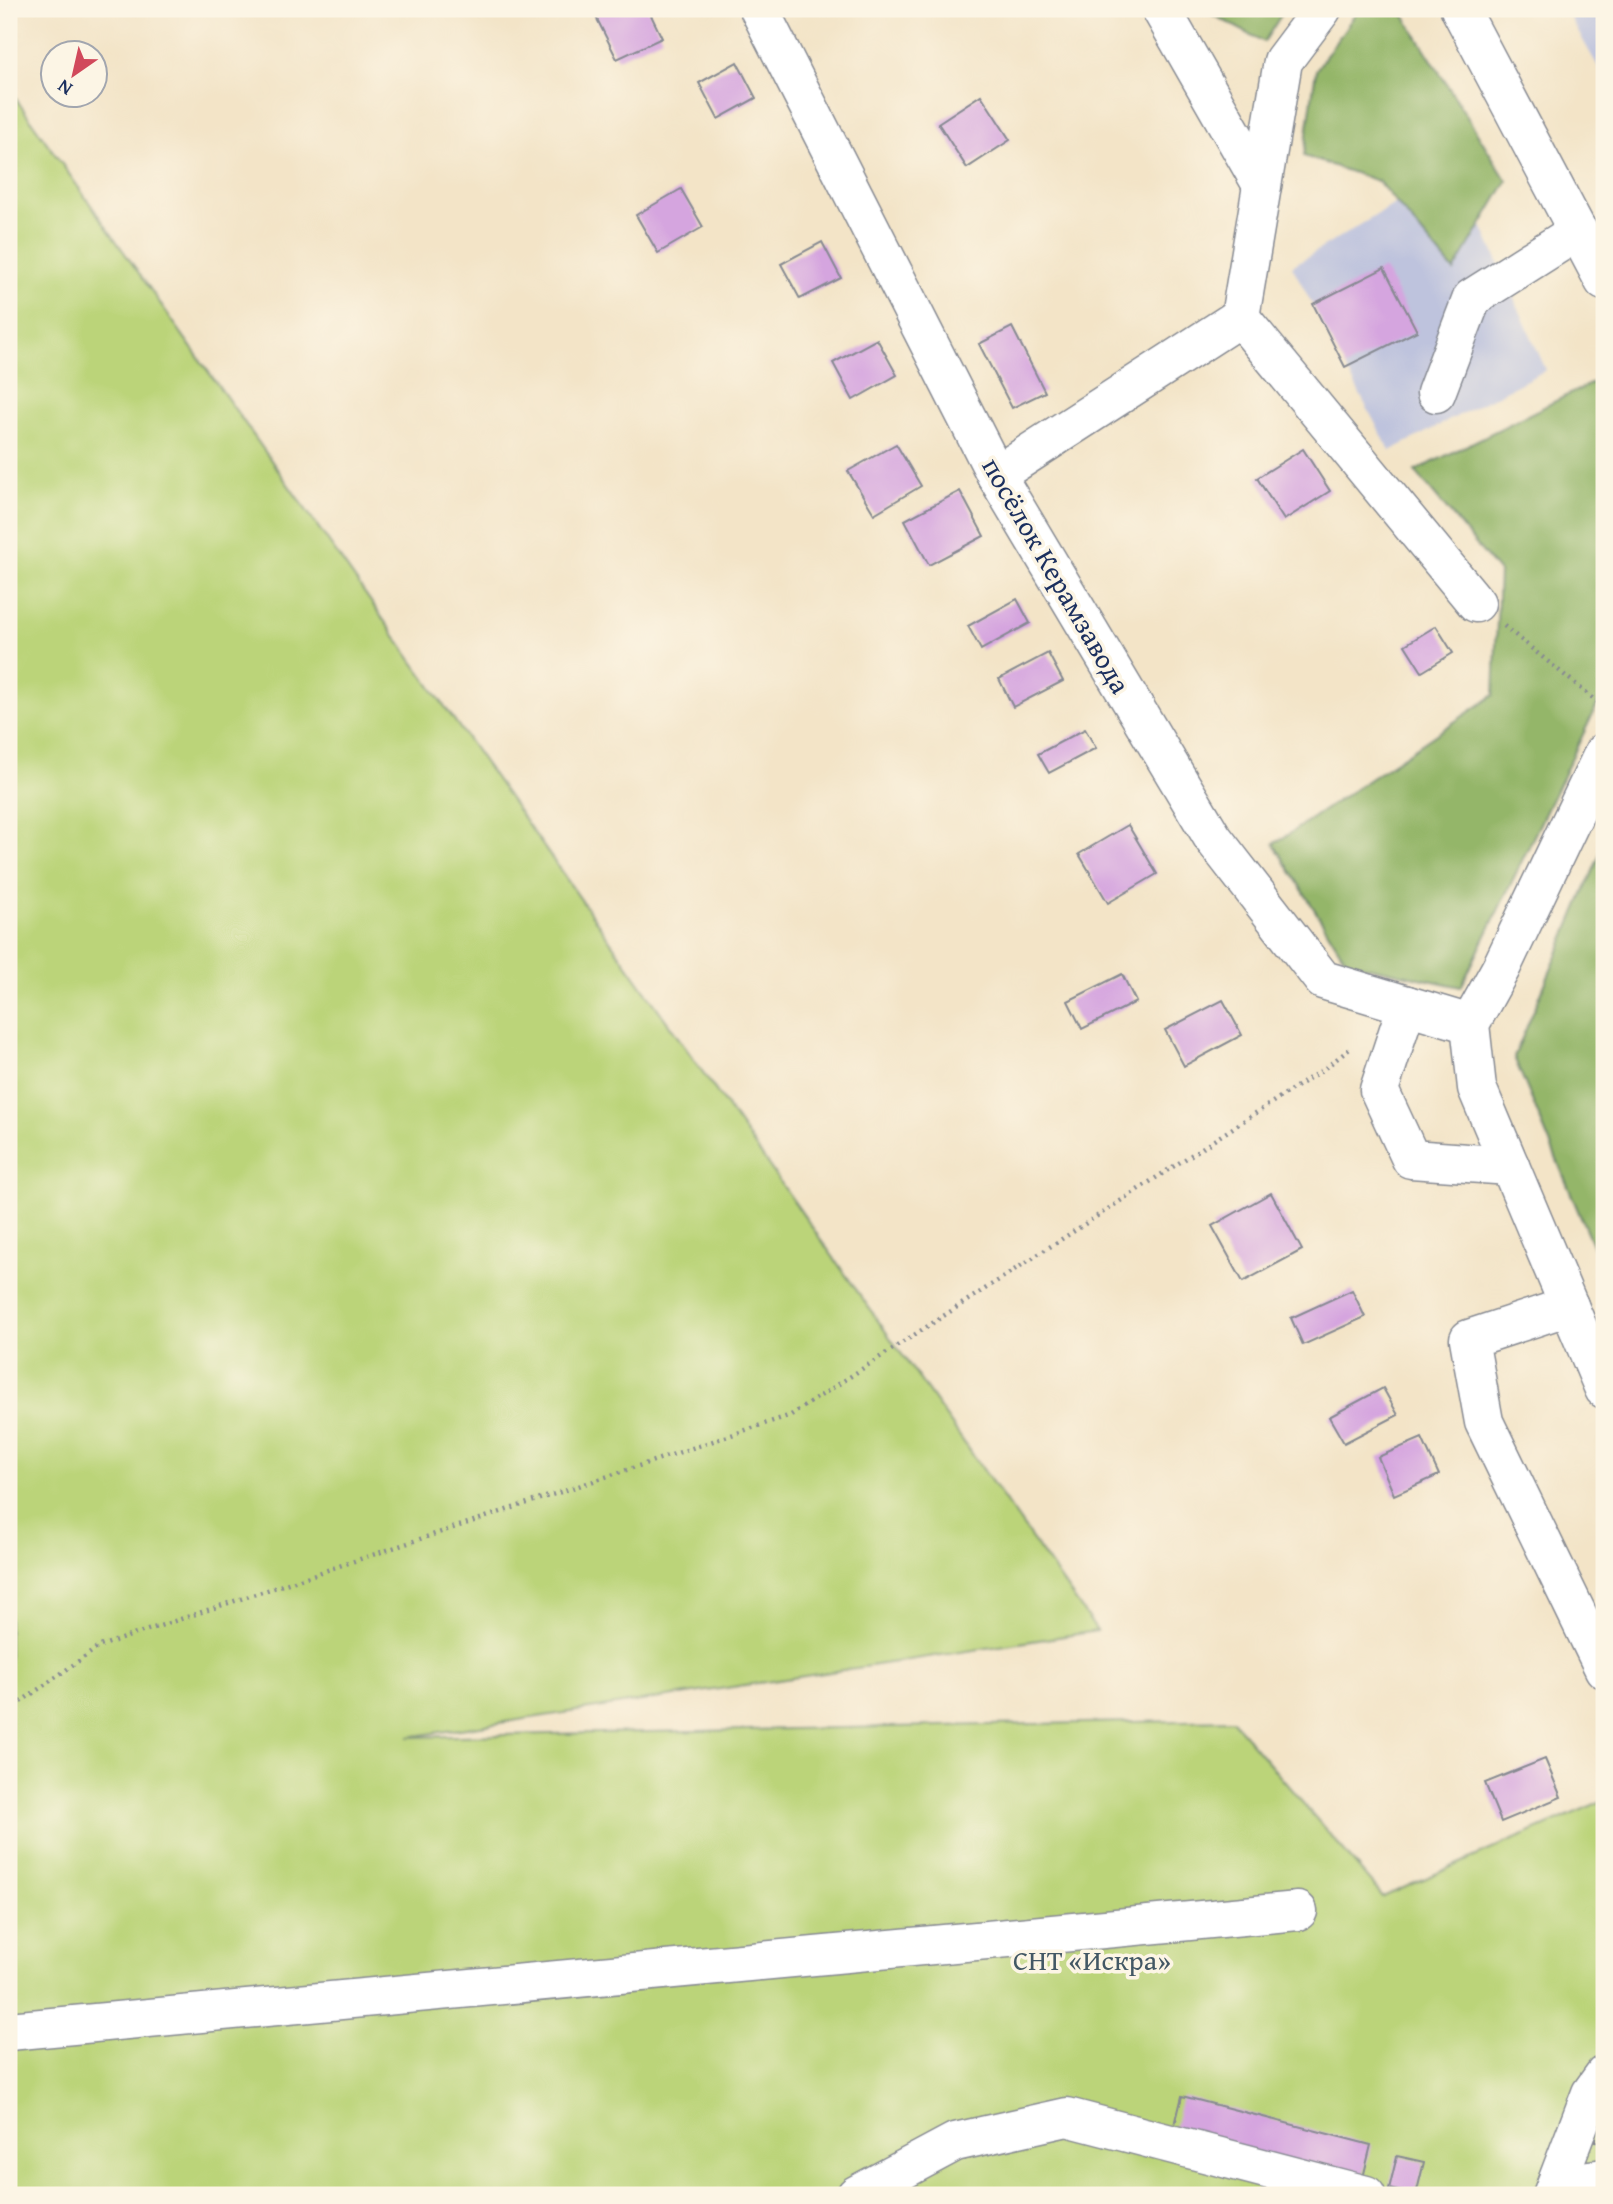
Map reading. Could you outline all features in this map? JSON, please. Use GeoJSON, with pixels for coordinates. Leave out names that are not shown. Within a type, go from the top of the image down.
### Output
{"type":"FeatureCollection","features":[{"type":"Feature","properties":{"kind":"street","name":"посёлок Керамзавода"},"geometry":{"type":"LineString","coordinates":[[759,9],[996,475],[1213,838],[1323,980],[1471,1024]]}},
{"type":"Feature","properties":{"kind":"street"},"geometry":{"type":"LineString","coordinates":[[1161,9],[1262,185]]}},
{"type":"Feature","properties":{"kind":"street"},"geometry":{"type":"LineString","coordinates":[[996,475],[1240,317],[1283,61],[1322,9]]}},
{"type":"Feature","properties":{"kind":"street"},"geometry":{"type":"LineString","coordinates":[[1460,9],[1602,274]]}},
{"type":"Feature","properties":{"kind":"street"},"geometry":{"type":"LineString","coordinates":[[1436,393],[1472,298],[1577,230]]}},
{"type":"Feature","properties":{"kind":"street"},"geometry":{"type":"LineString","coordinates":[[1240,317],[1476,603]]}},
{"type":"Feature","properties":{"kind":"street"},"geometry":{"type":"LineString","coordinates":[[1604,752],[1501,968],[1471,1024],[1477,1088],[1604,1389]]}},
{"type":"Feature","properties":{"kind":"street"},"geometry":{"type":"LineString","coordinates":[[1407,1005],[1379,1090],[1411,1159],[1510,1166]]}},
{"type":"Feature","properties":{"kind":"street"},"geometry":{"type":"LineString","coordinates":[[1569,1306],[1469,1339],[1485,1422],[1604,1669]]}},
{"type":"Feature","properties":{"kind":"street"},"geometry":{"type":"LineString","coordinates":[[9,2031],[1298,1911]]}},
{"type":"Feature","properties":{"kind":"street"},"geometry":{"type":"LineString","coordinates":[[1555,2189],[1598,2084]]}},
{"type":"Feature","properties":{"kind":"street"},"geometry":{"type":"LineString","coordinates":[[863,2194],[955,2142],[1067,2117],[1366,2195]]}},
{"type":"Feature","properties":{"kind":"street"},"geometry":{"type":"LineString","coordinates":[[1555,2189],[1604,2178]]}},
{"type":"Feature","properties":{"kind":"path"},"geometry":{"type":"LineString","coordinates":[[1476,603],[1604,707]]}},
{"type":"Feature","properties":{"kind":"path"},"geometry":{"type":"LineString","coordinates":[[9,1710],[100,1646],[791,1415],[1314,1075],[1356,1044]]}},
{"type":"Feature","properties":{"kind":"shaded area"},"geometry":{"type":"Polygon","coordinates":[[[1565,9],[1604,9],[1604,77],[1565,9]]]}},
{"type":"Feature","properties":{"kind":"shaded area"},"geometry":{"type":"Polygon","coordinates":[[[1456,167],[1546,370],[1390,451],[1292,266],[1456,167]]]}},
{"type":"Feature","properties":{"kind":"green space"},"geometry":{"type":"Polygon","coordinates":[[[1202,9],[1285,9],[1264,42],[1202,9]]]}},
{"type":"Feature","properties":{"kind":"green space"},"geometry":{"type":"Polygon","coordinates":[[[1359,9],[1400,9],[1507,181],[1454,271],[1378,181],[1304,156],[1316,70],[1359,9]]]}},
{"type":"Feature","properties":{"kind":"green space","name":"СНТ «Искра»"},"geometry":{"type":"Polygon","coordinates":[[[9,89],[1097,1631],[408,1737],[1232,1720],[1383,1897],[1604,1800],[1604,2195],[9,2195],[9,89]]]}},
{"type":"Feature","properties":{"kind":"green space"},"geometry":{"type":"Polygon","coordinates":[[[1604,377],[1604,691],[1461,987],[1347,962],[1274,844],[1494,695],[1499,572],[1415,471],[1604,377]]]}},
{"type":"Feature","properties":{"kind":"green space"},"geometry":{"type":"Polygon","coordinates":[[[1604,845],[1604,1273],[1514,1057],[1604,845]]]}},
{"type":"Feature","properties":{"kind":"building"},"geometry":{"type":"Polygon","coordinates":[[[592,9],[648,9],[662,38],[617,59],[592,9]]]}},
{"type":"Feature","properties":{"kind":"building"},"geometry":{"type":"Polygon","coordinates":[[[737,62],[756,98],[718,119],[699,83],[737,62]]]}},
{"type":"Feature","properties":{"kind":"building"},"geometry":{"type":"Polygon","coordinates":[[[981,95],[1010,140],[967,168],[938,123],[981,95]]]}},
{"type":"Feature","properties":{"kind":"building"},"geometry":{"type":"Polygon","coordinates":[[[681,189],[703,227],[658,253],[636,215],[681,189]]]}},
{"type":"Feature","properties":{"kind":"building"},"geometry":{"type":"Polygon","coordinates":[[[822,242],[841,278],[800,299],[781,264],[822,242]]]}},
{"type":"Feature","properties":{"kind":"building"},"geometry":{"type":"Polygon","coordinates":[[[1384,268],[1417,331],[1345,367],[1313,304],[1384,268]]]}},
{"type":"Feature","properties":{"kind":"building"},"geometry":{"type":"Polygon","coordinates":[[[1012,327],[1045,392],[1012,408],[979,344],[1012,327]]]}},
{"type":"Feature","properties":{"kind":"building"},"geometry":{"type":"Polygon","coordinates":[[[877,339],[897,375],[853,400],[833,363],[877,339]]]}},
{"type":"Feature","properties":{"kind":"building"},"geometry":{"type":"Polygon","coordinates":[[[896,444],[921,486],[874,514],[848,471],[896,444]]]}},
{"type":"Feature","properties":{"kind":"building"},"geometry":{"type":"Polygon","coordinates":[[[1303,449],[1330,491],[1284,520],[1257,478],[1303,449]]]}},
{"type":"Feature","properties":{"kind":"building"},"geometry":{"type":"Polygon","coordinates":[[[960,491],[984,536],[929,565],[905,520],[960,491]]]}},
{"type":"Feature","properties":{"kind":"building"},"geometry":{"type":"Polygon","coordinates":[[[1017,599],[1030,623],[981,650],[968,626],[1017,599]]]}},
{"type":"Feature","properties":{"kind":"building"},"geometry":{"type":"Polygon","coordinates":[[[1436,626],[1453,653],[1422,672],[1405,645],[1436,626]]]}},
{"type":"Feature","properties":{"kind":"building"},"geometry":{"type":"Polygon","coordinates":[[[1048,653],[1063,681],[1013,707],[999,679],[1048,653]]]}},
{"type":"Feature","properties":{"kind":"building"},"geometry":{"type":"Polygon","coordinates":[[[1085,729],[1096,748],[1049,773],[1038,754],[1085,729]]]}},
{"type":"Feature","properties":{"kind":"building"},"geometry":{"type":"Polygon","coordinates":[[[1128,825],[1157,874],[1108,903],[1079,854],[1128,825]]]}},
{"type":"Feature","properties":{"kind":"building"},"geometry":{"type":"Polygon","coordinates":[[[1122,974],[1136,1002],[1082,1029],[1068,1001],[1122,974]]]}},
{"type":"Feature","properties":{"kind":"building"},"geometry":{"type":"Polygon","coordinates":[[[1223,1000],[1242,1035],[1184,1066],[1165,1030],[1223,1000]]]}},
{"type":"Feature","properties":{"kind":"building"},"geometry":{"type":"Polygon","coordinates":[[[1271,1193],[1302,1250],[1243,1282],[1212,1226],[1271,1193]]]}},
{"type":"Feature","properties":{"kind":"building"},"geometry":{"type":"Polygon","coordinates":[[[1352,1290],[1365,1317],[1303,1345],[1291,1318],[1352,1290]]]}},
{"type":"Feature","properties":{"kind":"building"},"geometry":{"type":"Polygon","coordinates":[[[1383,1388],[1398,1415],[1344,1443],[1329,1417],[1383,1388]]]}},
{"type":"Feature","properties":{"kind":"building"},"geometry":{"type":"Polygon","coordinates":[[[1422,1438],[1439,1475],[1394,1495],[1378,1457],[1422,1438]]]}},
{"type":"Feature","properties":{"kind":"building"},"geometry":{"type":"Polygon","coordinates":[[[1545,1759],[1561,1797],[1501,1822],[1485,1783],[1545,1759]]]}},
{"type":"Feature","properties":{"kind":"building"},"geometry":{"type":"Polygon","coordinates":[[[1182,2096],[1371,2145],[1362,2182],[1173,2133],[1182,2096]]]}},
{"type":"Feature","properties":{"kind":"building"},"geometry":{"type":"Polygon","coordinates":[[[1597,2109],[1604,2109],[1604,2143],[1595,2142],[1597,2109]]]}},
{"type":"Feature","properties":{"kind":"building"},"geometry":{"type":"Polygon","coordinates":[[[1397,2156],[1424,2162],[1416,2195],[1389,2189],[1397,2156]]]}}]}
